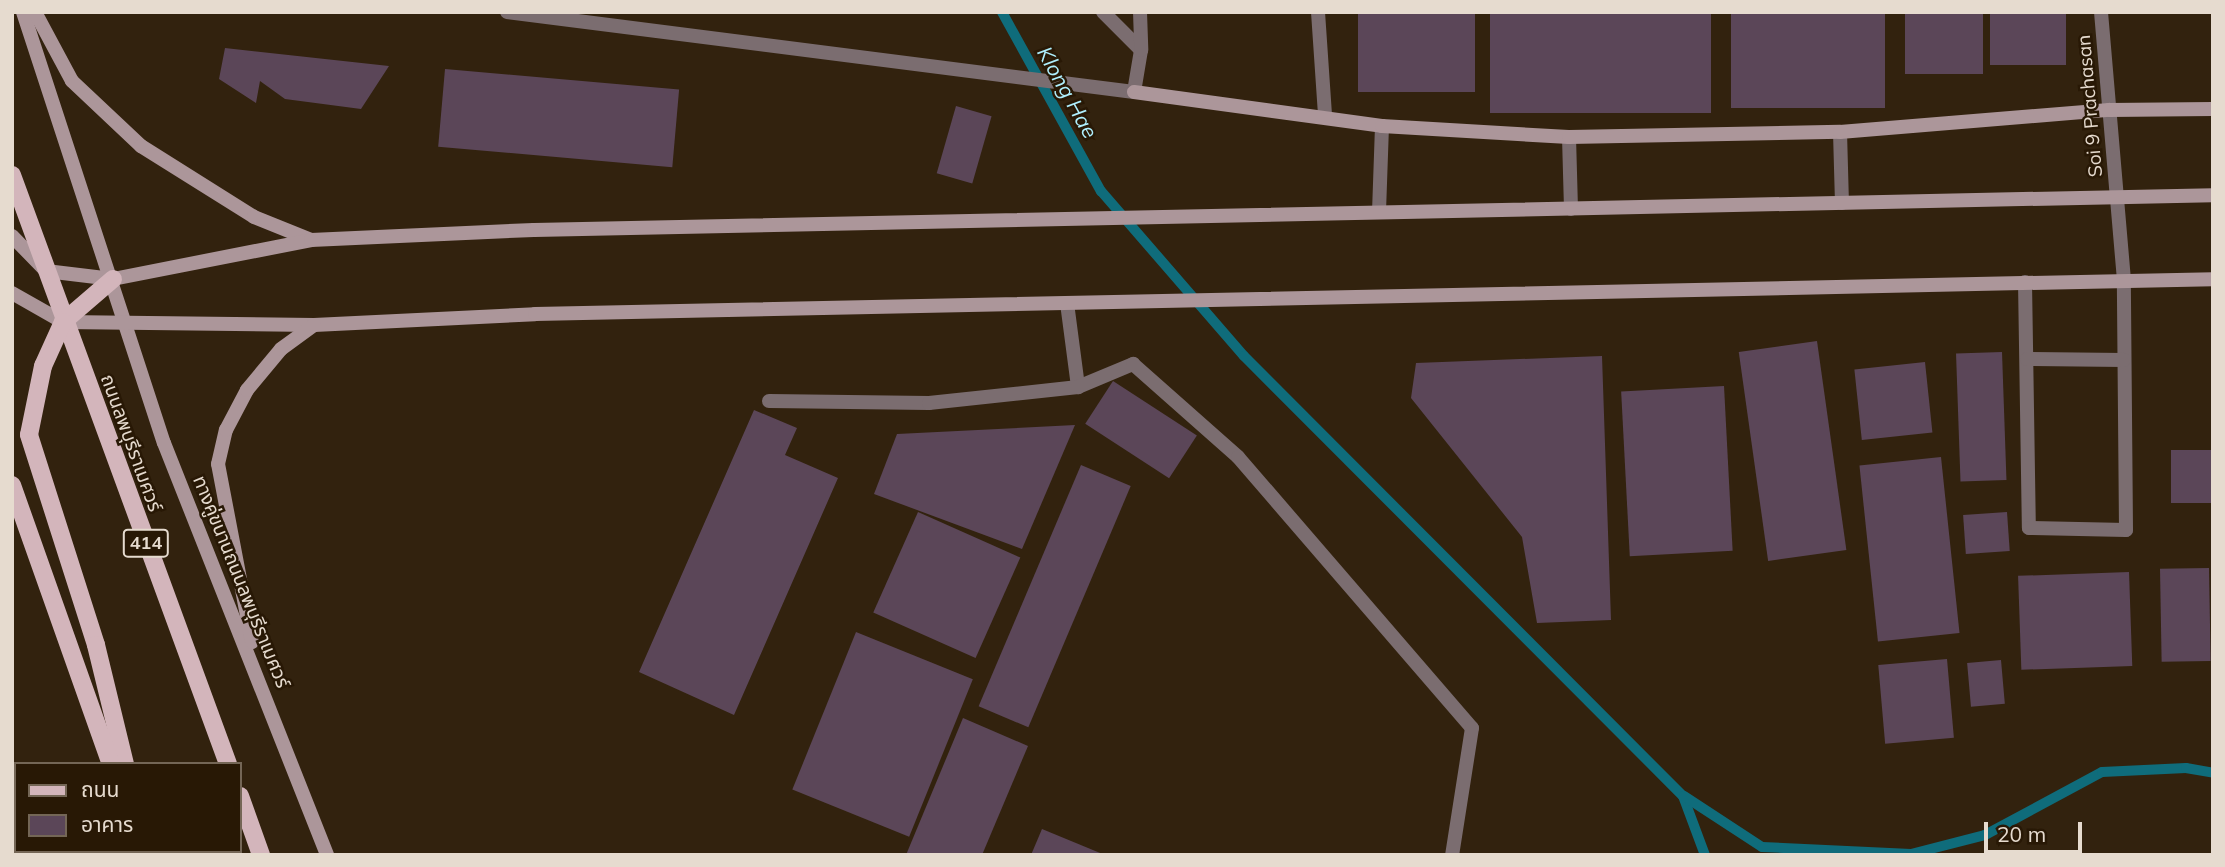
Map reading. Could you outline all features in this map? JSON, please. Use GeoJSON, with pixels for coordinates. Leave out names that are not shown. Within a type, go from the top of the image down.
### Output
{"type":"FeatureCollection","features":[{"type":"Feature","properties":{"kind":"main road"},"geometry":{"type":"LineString","coordinates":[[23,12],[113,279]]}},
{"type":"Feature","properties":{"kind":"main road"},"geometry":{"type":"LineString","coordinates":[[35,12],[72,81],[141,146],[254,217],[311,240]]}},
{"type":"Feature","properties":{"kind":"main road"},"geometry":{"type":"LineString","coordinates":[[1135,92],[1325,116],[1382,126],[1569,137],[1840,132],[2109,110],[2213,109]]}},
{"type":"Feature","properties":{"kind":"main road","name":"ถนนลพบุรีราเมศวร์"},"geometry":{"type":"LineString","coordinates":[[12,175],[64,323],[227,762]]}},
{"type":"Feature","properties":{"kind":"main road"},"geometry":{"type":"LineString","coordinates":[[12,236],[46,271],[113,279],[311,240],[534,230],[1077,223],[1379,212],[2213,195]]}},
{"type":"Feature","properties":{"kind":"main road"},"geometry":{"type":"LineString","coordinates":[[113,279],[64,323],[43,366],[29,435],[96,645],[125,762]]}},
{"type":"Feature","properties":{"kind":"main road","name":"ทางคู่ขนานถนนลพบุรีราเมศวร์"},"geometry":{"type":"LineString","coordinates":[[113,279],[123,323],[164,443],[327,855]]}},
{"type":"Feature","properties":{"kind":"main road"},"geometry":{"type":"LineString","coordinates":[[12,293],[64,323],[314,325],[535,314],[2213,279]]}},
{"type":"Feature","properties":{"kind":"main road"},"geometry":{"type":"LineString","coordinates":[[257,674],[218,464],[226,430],[247,390],[281,349],[314,325]]}},
{"type":"Feature","properties":{"kind":"main road"},"geometry":{"type":"LineString","coordinates":[[12,485],[110,762]]}},
{"type":"Feature","properties":{"kind":"main road"},"geometry":{"type":"LineString","coordinates":[[242,802],[261,855]]}},
{"type":"Feature","properties":{"kind":"street"},"geometry":{"type":"LineString","coordinates":[[507,12],[1135,92],[1141,50],[1140,12]]}},
{"type":"Feature","properties":{"kind":"street"},"geometry":{"type":"LineString","coordinates":[[1102,12],[1141,50]]}},
{"type":"Feature","properties":{"kind":"street"},"geometry":{"type":"LineString","coordinates":[[1318,12],[1325,116]]}},
{"type":"Feature","properties":{"kind":"street","name":"Soi 9 Prachasan"},"geometry":{"type":"LineString","coordinates":[[2027,359],[2029,528],[2126,530],[2124,281],[2101,12]]}},
{"type":"Feature","properties":{"kind":"street"},"geometry":{"type":"LineString","coordinates":[[1379,212],[1382,126]]}},
{"type":"Feature","properties":{"kind":"street"},"geometry":{"type":"LineString","coordinates":[[1840,132],[1842,203]]}},
{"type":"Feature","properties":{"kind":"street"},"geometry":{"type":"LineString","coordinates":[[1569,137],[1571,209]]}},
{"type":"Feature","properties":{"kind":"street"},"geometry":{"type":"LineString","coordinates":[[2025,282],[2027,359],[2124,360]]}},
{"type":"Feature","properties":{"kind":"street"},"geometry":{"type":"LineString","coordinates":[[1067,303],[1078,387]]}},
{"type":"Feature","properties":{"kind":"street"},"geometry":{"type":"LineString","coordinates":[[769,401],[929,403],[1078,387],[1133,364],[1238,457],[1472,727],[1452,855]]}},
{"type":"Feature","properties":{"kind":"building"},"geometry":{"type":"Polygon","coordinates":[[[1358,12],[1475,12],[1475,92],[1358,92],[1358,12]]]}},
{"type":"Feature","properties":{"kind":"building"},"geometry":{"type":"Polygon","coordinates":[[[1490,12],[1711,12],[1711,113],[1490,113],[1490,12]]]}},
{"type":"Feature","properties":{"kind":"building"},"geometry":{"type":"Polygon","coordinates":[[[1731,12],[1885,12],[1885,108],[1731,108],[1731,12]]]}},
{"type":"Feature","properties":{"kind":"building"},"geometry":{"type":"Polygon","coordinates":[[[1905,12],[1983,12],[1983,74],[1905,74],[1905,12]]]}},
{"type":"Feature","properties":{"kind":"building"},"geometry":{"type":"Polygon","coordinates":[[[1990,12],[2066,12],[2066,65],[1990,65],[1990,12]]]}},
{"type":"Feature","properties":{"kind":"building"},"geometry":{"type":"Polygon","coordinates":[[[225,48],[389,66],[361,109],[285,99],[260,81],[256,103],[219,79],[225,48]]]}},
{"type":"Feature","properties":{"kind":"building"},"geometry":{"type":"Polygon","coordinates":[[[445,69],[679,89],[672,167],[438,147],[445,69]]]}},
{"type":"Feature","properties":{"kind":"building"},"geometry":{"type":"Polygon","coordinates":[[[956,106],[992,116],[972,183],[937,173],[956,106]]]}},
{"type":"Feature","properties":{"kind":"building"},"geometry":{"type":"Polygon","coordinates":[[[1817,341],[1846,550],[1768,561],[1739,352],[1817,341]]]}},
{"type":"Feature","properties":{"kind":"building"},"geometry":{"type":"Polygon","coordinates":[[[2002,352],[2006,480],[1960,482],[1956,354],[2002,352]]]}},
{"type":"Feature","properties":{"kind":"building"},"geometry":{"type":"Polygon","coordinates":[[[1602,356],[1611,620],[1537,623],[1522,537],[1411,398],[1416,363],[1602,356]]]}},
{"type":"Feature","properties":{"kind":"building"},"geometry":{"type":"Polygon","coordinates":[[[1925,362],[1932,433],[1862,440],[1854,369],[1925,362]]]}},
{"type":"Feature","properties":{"kind":"building"},"geometry":{"type":"Polygon","coordinates":[[[1113,381],[1197,435],[1169,478],[1085,424],[1113,381]]]}},
{"type":"Feature","properties":{"kind":"building"},"geometry":{"type":"Polygon","coordinates":[[[1724,386],[1733,551],[1630,556],[1621,391],[1724,386]]]}},
{"type":"Feature","properties":{"kind":"building"},"geometry":{"type":"Polygon","coordinates":[[[754,410],[797,428],[785,455],[838,478],[734,715],[639,672],[754,410]]]}},
{"type":"Feature","properties":{"kind":"building"},"geometry":{"type":"Polygon","coordinates":[[[1075,425],[1022,549],[874,494],[897,434],[1075,425]]]}},
{"type":"Feature","properties":{"kind":"building"},"geometry":{"type":"Polygon","coordinates":[[[2171,450],[2213,450],[2213,503],[2171,503],[2171,450]]]}},
{"type":"Feature","properties":{"kind":"building"},"geometry":{"type":"Polygon","coordinates":[[[1941,457],[1960,633],[1878,642],[1859,466],[1941,457]]]}},
{"type":"Feature","properties":{"kind":"building"},"geometry":{"type":"Polygon","coordinates":[[[1081,465],[1131,486],[1028,727],[979,706],[1081,465]]]}},
{"type":"Feature","properties":{"kind":"building"},"geometry":{"type":"Polygon","coordinates":[[[918,512],[1020,558],[976,658],[873,612],[918,512]]]}},
{"type":"Feature","properties":{"kind":"building"},"geometry":{"type":"Polygon","coordinates":[[[2007,512],[2010,551],[1966,554],[1963,515],[2007,512]]]}},
{"type":"Feature","properties":{"kind":"building"},"geometry":{"type":"Polygon","coordinates":[[[2209,568],[2211,661],[2162,662],[2160,569],[2209,568]]]}},
{"type":"Feature","properties":{"kind":"building"},"geometry":{"type":"Polygon","coordinates":[[[2129,572],[2132,666],[2021,670],[2018,576],[2129,572]]]}},
{"type":"Feature","properties":{"kind":"building"},"geometry":{"type":"Polygon","coordinates":[[[856,632],[973,679],[909,837],[792,790],[856,632]]]}},
{"type":"Feature","properties":{"kind":"building"},"geometry":{"type":"Polygon","coordinates":[[[1947,659],[1954,738],[1885,744],[1878,665],[1947,659]]]}},
{"type":"Feature","properties":{"kind":"building"},"geometry":{"type":"Polygon","coordinates":[[[2001,660],[2005,704],[1971,707],[1967,663],[2001,660]]]}},
{"type":"Feature","properties":{"kind":"building"},"geometry":{"type":"Polygon","coordinates":[[[963,718],[1028,746],[982,855],[906,855],[963,718]]]}},
{"type":"Feature","properties":{"kind":"building"},"geometry":{"type":"Polygon","coordinates":[[[1042,829],[1105,855],[1031,855],[1042,829]]]}},
{"type":"Feature","properties":{"kind":"waterway","name":"Klong Hae"},"geometry":{"type":"LineString","coordinates":[[1002,12],[1101,191],[1244,356],[1683,796],[1705,855]]}},
{"type":"Feature","properties":{"kind":"waterway"},"geometry":{"type":"LineString","coordinates":[[1684,796],[1762,847],[1911,854],[1985,835],[2102,772],[2186,768],[2213,773]]}}]}
